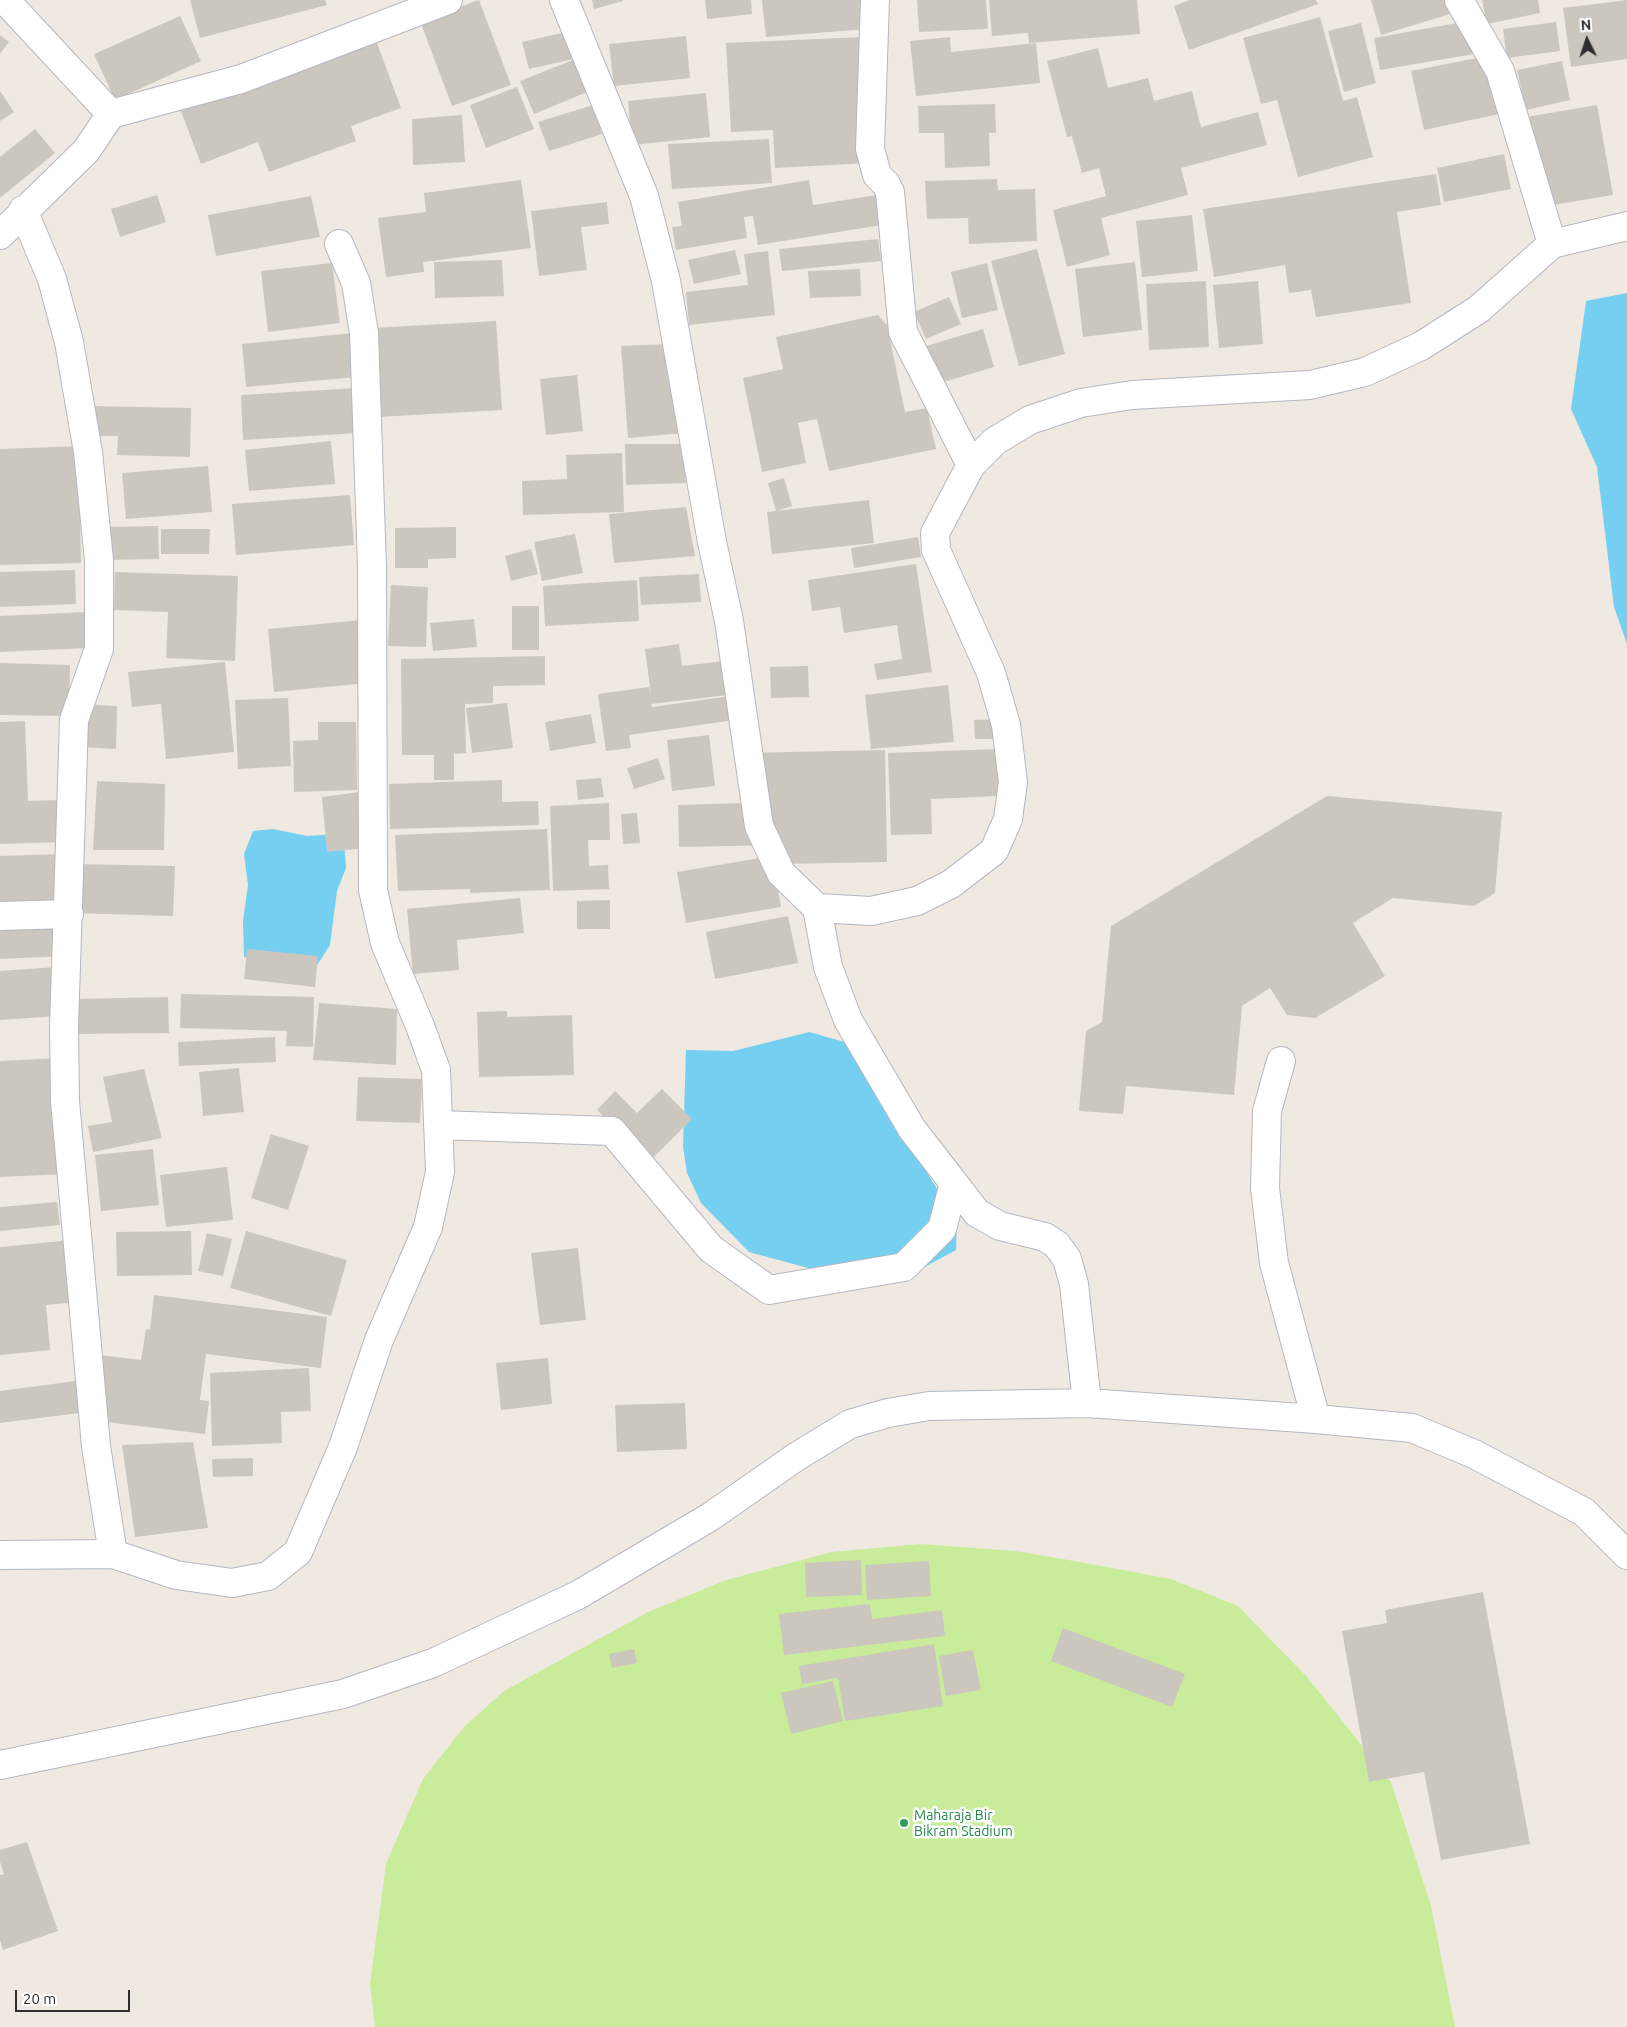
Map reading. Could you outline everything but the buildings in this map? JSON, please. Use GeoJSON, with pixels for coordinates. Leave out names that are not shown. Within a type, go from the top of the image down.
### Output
{"type":"FeatureCollection","features":[{"type":"Feature","properties":{"kind":"street"},"geometry":{"type":"LineString","coordinates":[[5,0],[110,114]]}},
{"type":"Feature","properties":{"kind":"street"},"geometry":{"type":"LineString","coordinates":[[0,235],[23,210],[86,151],[110,114],[240,79],[448,0]]}},
{"type":"Feature","properties":{"kind":"street"},"geometry":{"type":"LineString","coordinates":[[564,0],[644,196],[666,281],[712,542],[731,630],[759,826],[781,873],[817,908],[828,967],[848,1020],[912,1129],[977,1213],[986,1220],[1000,1226],[1045,1237],[1058,1245],[1067,1259],[1074,1284],[1087,1403]]}},
{"type":"Feature","properties":{"kind":"street"},"geometry":{"type":"LineString","coordinates":[[875,0],[870,149],[877,175],[886,184],[890,192],[903,332],[971,465]]}},
{"type":"Feature","properties":{"kind":"street"},"geometry":{"type":"LineString","coordinates":[[1459,0],[1500,72],[1552,244]]}},
{"type":"Feature","properties":{"kind":"street"},"geometry":{"type":"LineString","coordinates":[[23,210],[52,279],[69,342],[88,452],[99,560],[99,649],[74,720],[68,876],[69,914],[65,974],[65,1101],[96,1446],[113,1554]]}},
{"type":"Feature","properties":{"kind":"street"},"geometry":{"type":"LineString","coordinates":[[817,908],[871,911],[917,901],[951,884],[994,851],[1008,819],[1013,782],[1006,725],[991,673],[936,550],[935,533],[971,465],[995,441],[1030,420],[1081,403],[1132,395],[1310,385],[1365,372],[1421,346],[1479,309],[1552,244],[1627,226]]}},
{"type":"Feature","properties":{"kind":"street"},"geometry":{"type":"LineString","coordinates":[[0,1555],[113,1554],[176,1575],[232,1583],[268,1576],[298,1552],[343,1447],[379,1340],[428,1228],[440,1172],[436,1070],[385,942],[373,890],[372,567],[364,333],[356,283],[339,244]]}},
{"type":"Feature","properties":{"kind":"street"},"geometry":{"type":"LineString","coordinates":[[0,916],[69,914]]}},
{"type":"Feature","properties":{"kind":"street"},"geometry":{"type":"LineString","coordinates":[[1281,1061],[1267,1111],[1265,1188],[1274,1263],[1316,1419]]}},
{"type":"Feature","properties":{"kind":"street"},"geometry":{"type":"LineString","coordinates":[[438,1125],[612,1130],[711,1249],[769,1290],[904,1267],[942,1229],[954,1183]]}},
{"type":"Feature","properties":{"kind":"street"},"geometry":{"type":"LineString","coordinates":[[0,1765],[344,1694],[433,1664],[578,1595],[710,1517],[796,1457],[850,1424],[888,1413],[929,1406],[1087,1403],[1316,1419],[1412,1428],[1474,1454],[1584,1512],[1624,1548]]}},
{"type":"Feature","properties":{"kind":"green space","name":"Maharaja Bir Bikram Stadium"},"geometry":{"type":"Polygon","coordinates":[[[921,1544],[1015,1551],[1171,1579],[1238,1606],[1307,1677],[1391,1782],[1431,1906],[1455,2027],[375,2027],[370,1984],[386,1864],[423,1779],[464,1727],[504,1691],[648,1612],[726,1580],[832,1552],[921,1544]]]}},
{"type":"Feature","properties":{"kind":"water"},"geometry":{"type":"Polygon","coordinates":[[[1627,293],[1627,644],[1614,607],[1597,467],[1571,409],[1586,301],[1627,293]]]}},
{"type":"Feature","properties":{"kind":"water"},"geometry":{"type":"Polygon","coordinates":[[[273,829],[307,836],[338,834],[344,842],[346,868],[337,891],[330,945],[318,964],[276,964],[244,957],[243,921],[248,885],[244,854],[253,831],[273,829]]]}},
{"type":"Feature","properties":{"kind":"water"},"geometry":{"type":"Polygon","coordinates":[[[809,1032],[848,1043],[891,1106],[920,1162],[957,1220],[956,1250],[917,1271],[838,1276],[749,1252],[701,1203],[687,1173],[683,1147],[686,1050],[733,1051],[809,1032]]]}},
{"type":"Feature","properties":{"kind":"place","name":"Maharaja Bir Bikram Stadium"},"geometry":{"type":"Point","coordinates":[904,1823]}}]}
